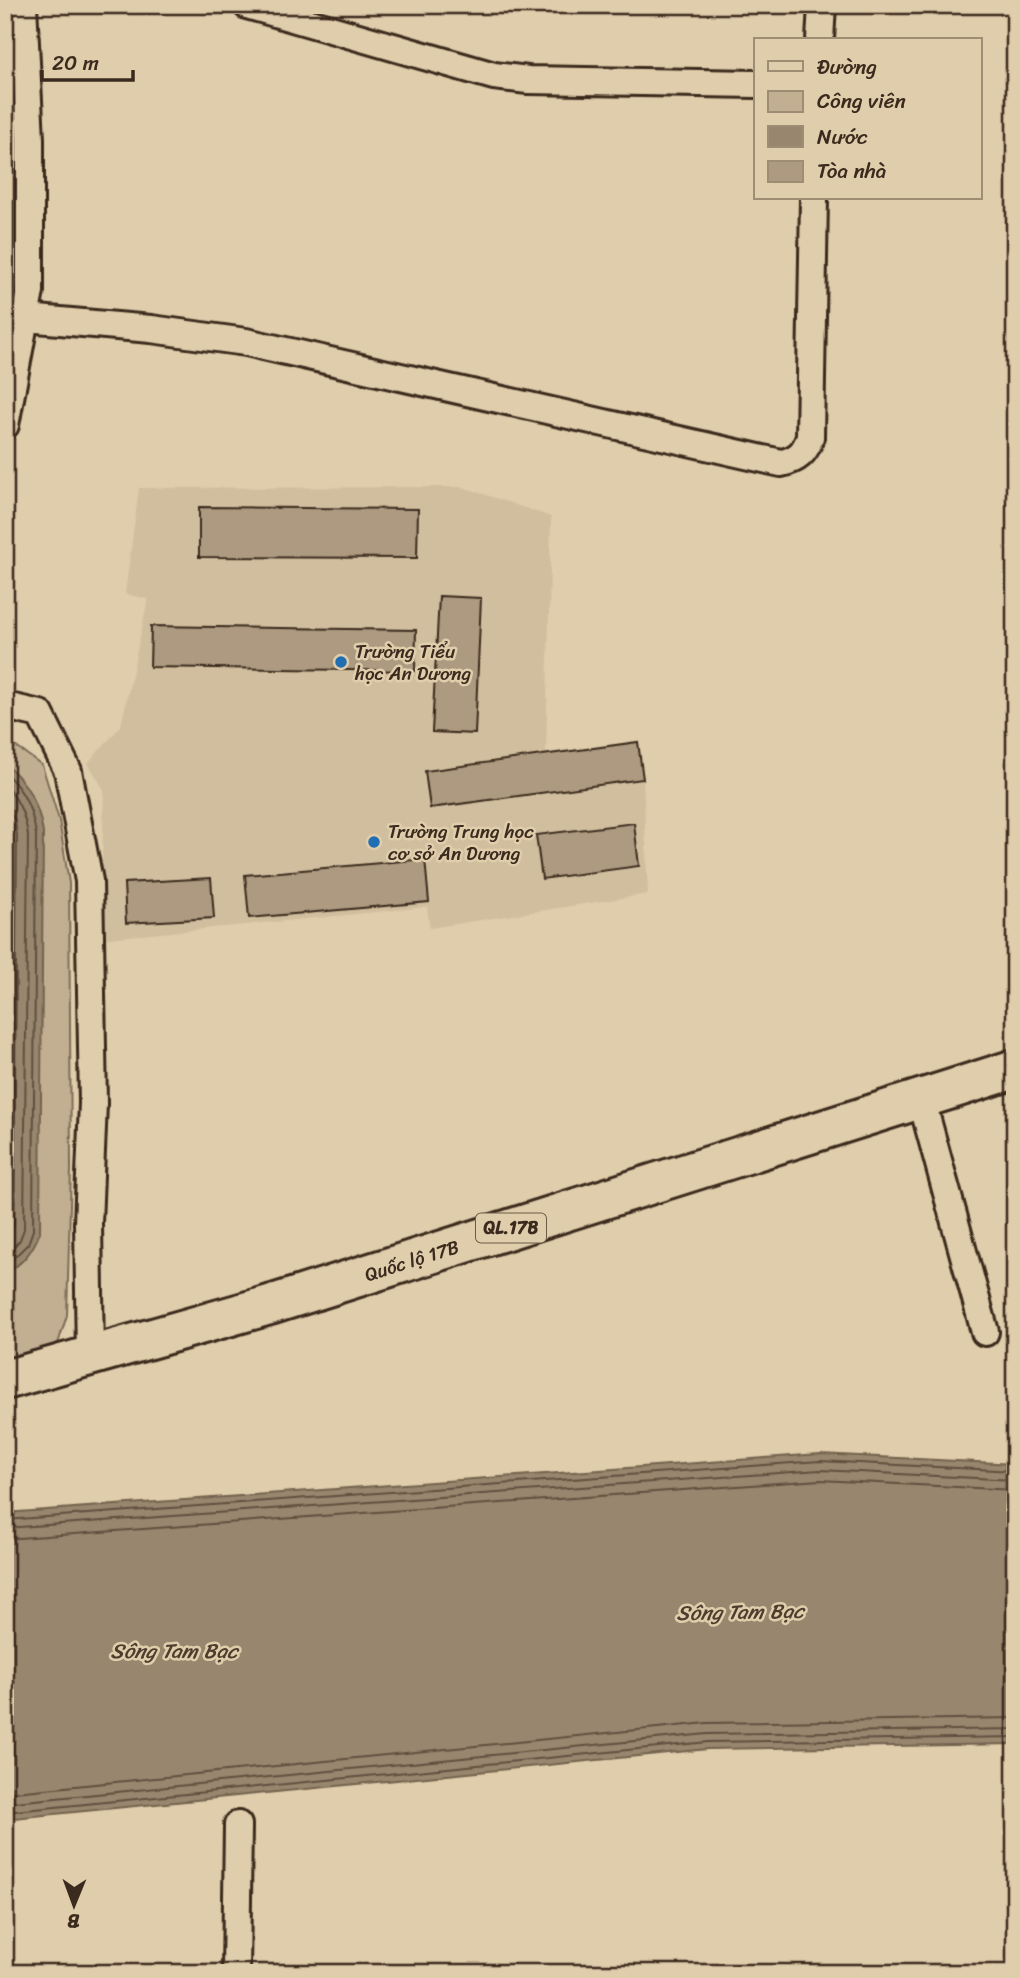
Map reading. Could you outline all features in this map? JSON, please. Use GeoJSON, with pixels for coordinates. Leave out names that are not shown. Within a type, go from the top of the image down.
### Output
{"type":"FeatureCollection","features":[{"type":"Feature","properties":{"kind":"main road","name":"Quốc lộ 17B"},"geometry":{"type":"LineString","coordinates":[[5,1380],[273,1304],[1015,1069]]}},
{"type":"Feature","properties":{"kind":"street"},"geometry":{"type":"LineString","coordinates":[[5,425],[30,291],[16,90],[23,5]]}},
{"type":"Feature","properties":{"kind":"street"},"geometry":{"type":"LineString","coordinates":[[247,5],[494,75],[528,80],[754,84]]}},
{"type":"Feature","properties":{"kind":"street"},"geometry":{"type":"LineString","coordinates":[[820,38],[822,5]]}},
{"type":"Feature","properties":{"kind":"street"},"geometry":{"type":"LineString","coordinates":[[26,318],[150,329],[246,342],[781,463],[801,456],[810,437],[814,200]]}},
{"type":"Feature","properties":{"kind":"street"},"geometry":{"type":"LineString","coordinates":[[5,706],[40,714],[68,771],[89,881],[93,1103],[88,1223],[90,1357]]}},
{"type":"Feature","properties":{"kind":"street"},"geometry":{"type":"LineString","coordinates":[[921,1098],[985,1332]]}},
{"type":"Feature","properties":{"kind":"street"},"geometry":{"type":"LineString","coordinates":[[236,1973],[238,1825]]}},
{"type":"Feature","properties":{"kind":"shaded area","name":"Trường Tiểu học An Dương"},"geometry":{"type":"Polygon","coordinates":[[[463,487],[551,517],[546,754],[643,779],[648,894],[430,928],[427,907],[100,939],[104,790],[88,763],[121,726],[148,599],[125,594],[139,488],[463,487]]]}},
{"type":"Feature","properties":{"kind":"green space"},"geometry":{"type":"Polygon","coordinates":[[[5,739],[42,765],[59,820],[69,883],[71,1168],[67,1315],[57,1347],[5,1358],[5,739]]]}},
{"type":"Feature","properties":{"kind":"water"},"geometry":{"type":"Polygon","coordinates":[[[5,764],[20,778],[31,795],[39,813],[43,833],[40,1232],[27,1256],[5,1274],[5,764]]]}},
{"type":"Feature","properties":{"kind":"water","name":"Sông Tam Bạc"},"geometry":{"type":"Polygon","coordinates":[[[820,1454],[1015,1464],[1015,1744],[708,1749],[5,1819],[5,1513],[820,1454]]]}},
{"type":"Feature","properties":{"kind":"building"},"geometry":{"type":"Polygon","coordinates":[[[199,507],[418,509],[417,558],[199,557],[199,507]]]}},
{"type":"Feature","properties":{"kind":"building"},"geometry":{"type":"Polygon","coordinates":[[[439,596],[481,598],[475,734],[432,732],[439,596]]]}},
{"type":"Feature","properties":{"kind":"building"},"geometry":{"type":"Polygon","coordinates":[[[151,626],[416,630],[415,671],[150,667],[151,626]]]}},
{"type":"Feature","properties":{"kind":"building"},"geometry":{"type":"Polygon","coordinates":[[[638,742],[643,779],[430,808],[425,771],[638,742]]]}},
{"type":"Feature","properties":{"kind":"building"},"geometry":{"type":"Polygon","coordinates":[[[634,823],[639,866],[542,879],[536,835],[634,823]]]}},
{"type":"Feature","properties":{"kind":"building"},"geometry":{"type":"Polygon","coordinates":[[[425,859],[429,902],[249,918],[245,875],[425,859]]]}},
{"type":"Feature","properties":{"kind":"building"},"geometry":{"type":"Polygon","coordinates":[[[211,878],[214,918],[126,923],[124,883],[211,878]]]}},
{"type":"Feature","properties":{"kind":"place","name":"Trường Tiểu học An Dương"},"geometry":{"type":"Point","coordinates":[341,662]}},
{"type":"Feature","properties":{"kind":"place","name":"Trường Trung học cơ sở An Dương"},"geometry":{"type":"Point","coordinates":[374,842]}}]}
